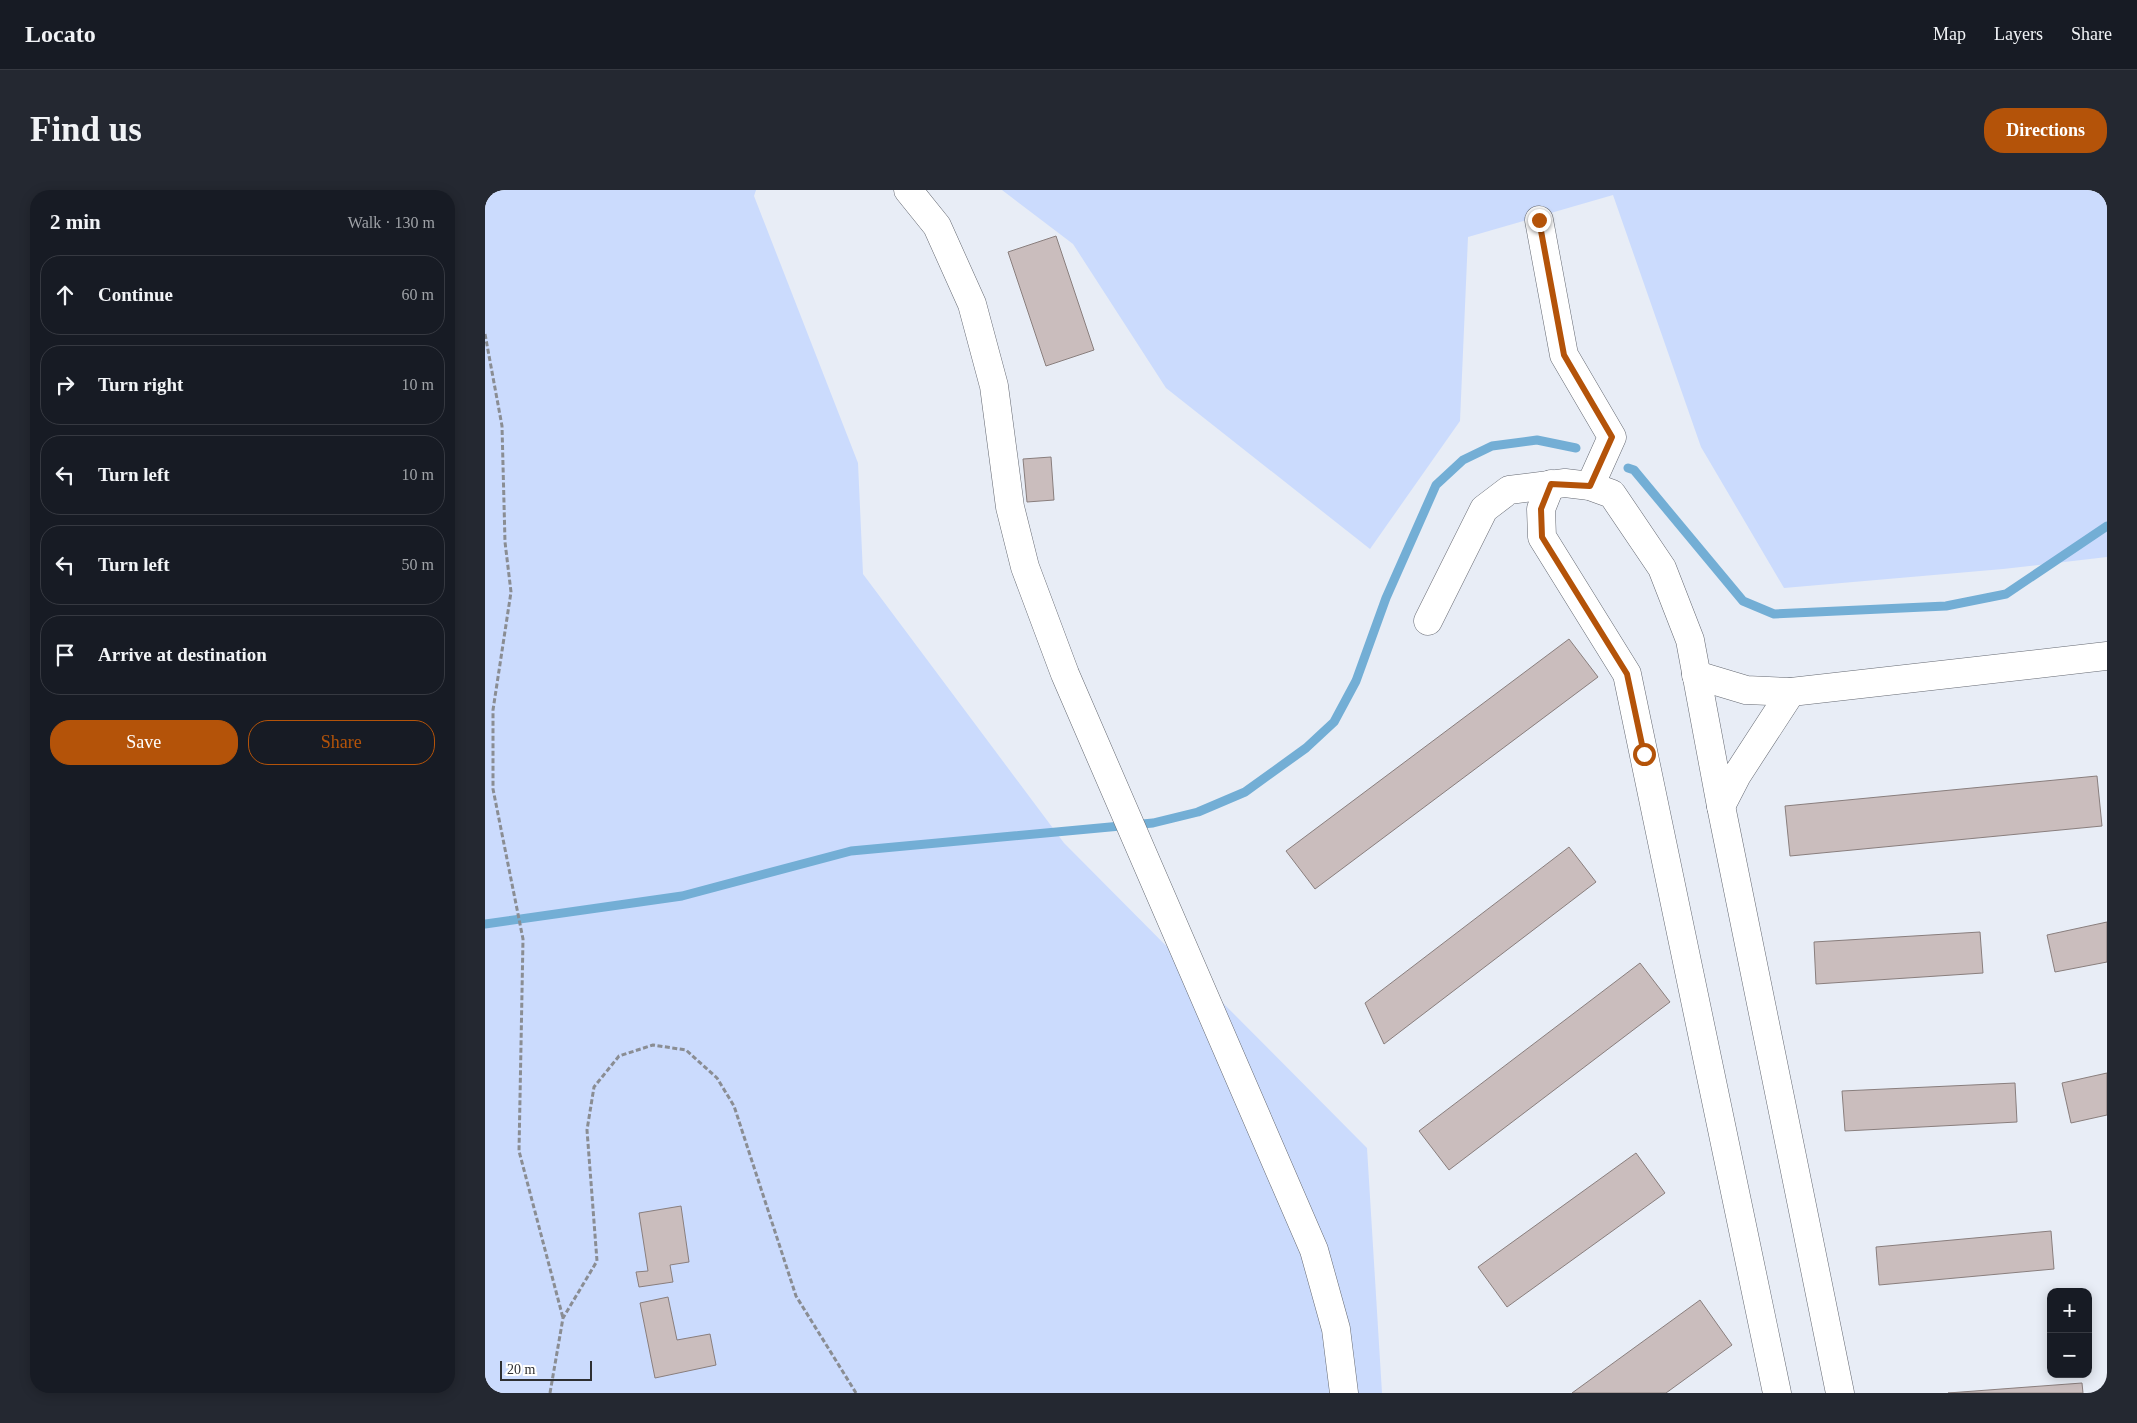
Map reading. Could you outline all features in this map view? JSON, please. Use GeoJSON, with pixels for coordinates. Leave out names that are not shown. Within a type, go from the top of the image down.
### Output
{"type":"FeatureCollection","features":[{"type":"Feature","properties":{"kind":"street"},"geometry":{"type":"LineString","coordinates":[[908,190],[937,226],[972,304],[994,386],[1010,507],[1025,567],[1065,674],[1314,1250],[1336,1329],[1344,1393]]}},
{"type":"Feature","properties":{"kind":"street"},"geometry":{"type":"LineString","coordinates":[[1539,220],[1564,355],[1612,437],[1590,486]]}},
{"type":"Feature","properties":{"kind":"street"},"geometry":{"type":"LineString","coordinates":[[1551,484],[1541,509],[1542,537],[1627,674],[1777,1393]]}},
{"type":"Feature","properties":{"kind":"street"},"geometry":{"type":"LineString","coordinates":[[1428,621],[1484,509],[1509,490],[1551,484],[1590,486],[1612,494],[1662,568],[1690,640],[1721,806],[1840,1393]]}},
{"type":"Feature","properties":{"kind":"street"},"geometry":{"type":"LineString","coordinates":[[1696,675],[1746,690],[1791,692],[2107,656]]}},
{"type":"Feature","properties":{"kind":"street"},"geometry":{"type":"LineString","coordinates":[[1721,806],[1737,776],[1791,692]]}},
{"type":"Feature","properties":{"kind":"path"},"geometry":{"type":"LineString","coordinates":[[485,334],[502,426],[505,542],[511,592],[493,710],[493,789],[523,939],[519,1151],[563,1318]]}},
{"type":"Feature","properties":{"kind":"path"},"geometry":{"type":"LineString","coordinates":[[550,1393],[563,1318],[597,1261],[587,1130],[594,1087],[619,1056],[653,1044],[686,1050],[717,1078],[734,1106],[796,1296],[856,1393]]}},
{"type":"Feature","properties":{"kind":"shaded area"},"geometry":{"type":"Polygon","coordinates":[[[485,190],[756,190],[754,196],[858,463],[863,574],[1064,843],[1367,1148],[1382,1393],[485,1393],[485,190]]]}},
{"type":"Feature","properties":{"kind":"shaded area"},"geometry":{"type":"Polygon","coordinates":[[[1002,190],[2107,190],[2107,557],[2003,569],[1784,588],[1701,447],[1613,195],[1468,237],[1460,421],[1370,549],[1166,388],[1073,244],[1002,190]]]}},
{"type":"Feature","properties":{"kind":"building"},"geometry":{"type":"Polygon","coordinates":[[[1056,236],[1094,350],[1046,366],[1008,252],[1056,236]]]}},
{"type":"Feature","properties":{"kind":"building"},"geometry":{"type":"Polygon","coordinates":[[[1051,457],[1054,500],[1027,502],[1023,459],[1051,457]]]}},
{"type":"Feature","properties":{"kind":"building"},"geometry":{"type":"Polygon","coordinates":[[[1569,639],[1598,677],[1315,889],[1286,851],[1569,639]]]}},
{"type":"Feature","properties":{"kind":"building"},"geometry":{"type":"Polygon","coordinates":[[[2097,776],[2102,826],[1790,856],[1785,806],[2097,776]]]}},
{"type":"Feature","properties":{"kind":"building"},"geometry":{"type":"Polygon","coordinates":[[[1569,847],[1596,882],[1384,1044],[1365,1003],[1569,847]]]}},
{"type":"Feature","properties":{"kind":"building"},"geometry":{"type":"Polygon","coordinates":[[[2107,922],[2107,962],[2055,972],[2047,935],[2107,922]]]}},
{"type":"Feature","properties":{"kind":"building"},"geometry":{"type":"Polygon","coordinates":[[[1980,932],[1983,973],[1816,984],[1814,942],[1980,932]]]}},
{"type":"Feature","properties":{"kind":"building"},"geometry":{"type":"Polygon","coordinates":[[[1640,963],[1670,1002],[1449,1170],[1419,1131],[1640,963]]]}},
{"type":"Feature","properties":{"kind":"building"},"geometry":{"type":"Polygon","coordinates":[[[2107,1073],[2107,1115],[2071,1123],[2062,1083],[2107,1073]]]}},
{"type":"Feature","properties":{"kind":"building"},"geometry":{"type":"Polygon","coordinates":[[[2015,1083],[2017,1122],[1845,1131],[1842,1091],[2015,1083]]]}},
{"type":"Feature","properties":{"kind":"building"},"geometry":{"type":"Polygon","coordinates":[[[1636,1153],[1665,1193],[1507,1307],[1478,1267],[1636,1153]]]}},
{"type":"Feature","properties":{"kind":"building"},"geometry":{"type":"Polygon","coordinates":[[[681,1206],[689,1262],[670,1265],[673,1282],[639,1287],[636,1272],[648,1271],[639,1213],[681,1206]]]}},
{"type":"Feature","properties":{"kind":"building"},"geometry":{"type":"Polygon","coordinates":[[[2051,1231],[2054,1269],[1879,1285],[1876,1247],[2051,1231]]]}},
{"type":"Feature","properties":{"kind":"building"},"geometry":{"type":"Polygon","coordinates":[[[668,1297],[677,1340],[710,1334],[716,1365],[655,1378],[640,1303],[668,1297]]]}},
{"type":"Feature","properties":{"kind":"building"},"geometry":{"type":"Polygon","coordinates":[[[1700,1300],[1732,1345],[1666,1393],[1572,1393],[1700,1300]]]}},
{"type":"Feature","properties":{"kind":"building"},"geometry":{"type":"Polygon","coordinates":[[[2082,1383],[2083,1393],[1948,1393],[2082,1383]]]}},
{"type":"Feature","properties":{"kind":"waterway"},"geometry":{"type":"LineString","coordinates":[[485,924],[682,896],[851,851],[1153,823],[1198,812],[1245,792],[1306,748],[1334,722],[1356,681],[1386,598],[1436,485],[1463,460],[1492,446],[1537,440],[1576,448]]}},
{"type":"Feature","properties":{"kind":"waterway"},"geometry":{"type":"LineString","coordinates":[[1628,468],[1634,470],[1743,601],[1774,614],[1946,606],[2006,594],[2107,526]]}},
{"type":"Feature","properties":{"kind":"route"},"geometry":{"type":"LineString","coordinates":[[1539,220],[1564,355],[1612,437],[1590,486],[1565,483],[1551,484],[1541,509],[1542,537],[1627,674],[1644,754]]}}]}
